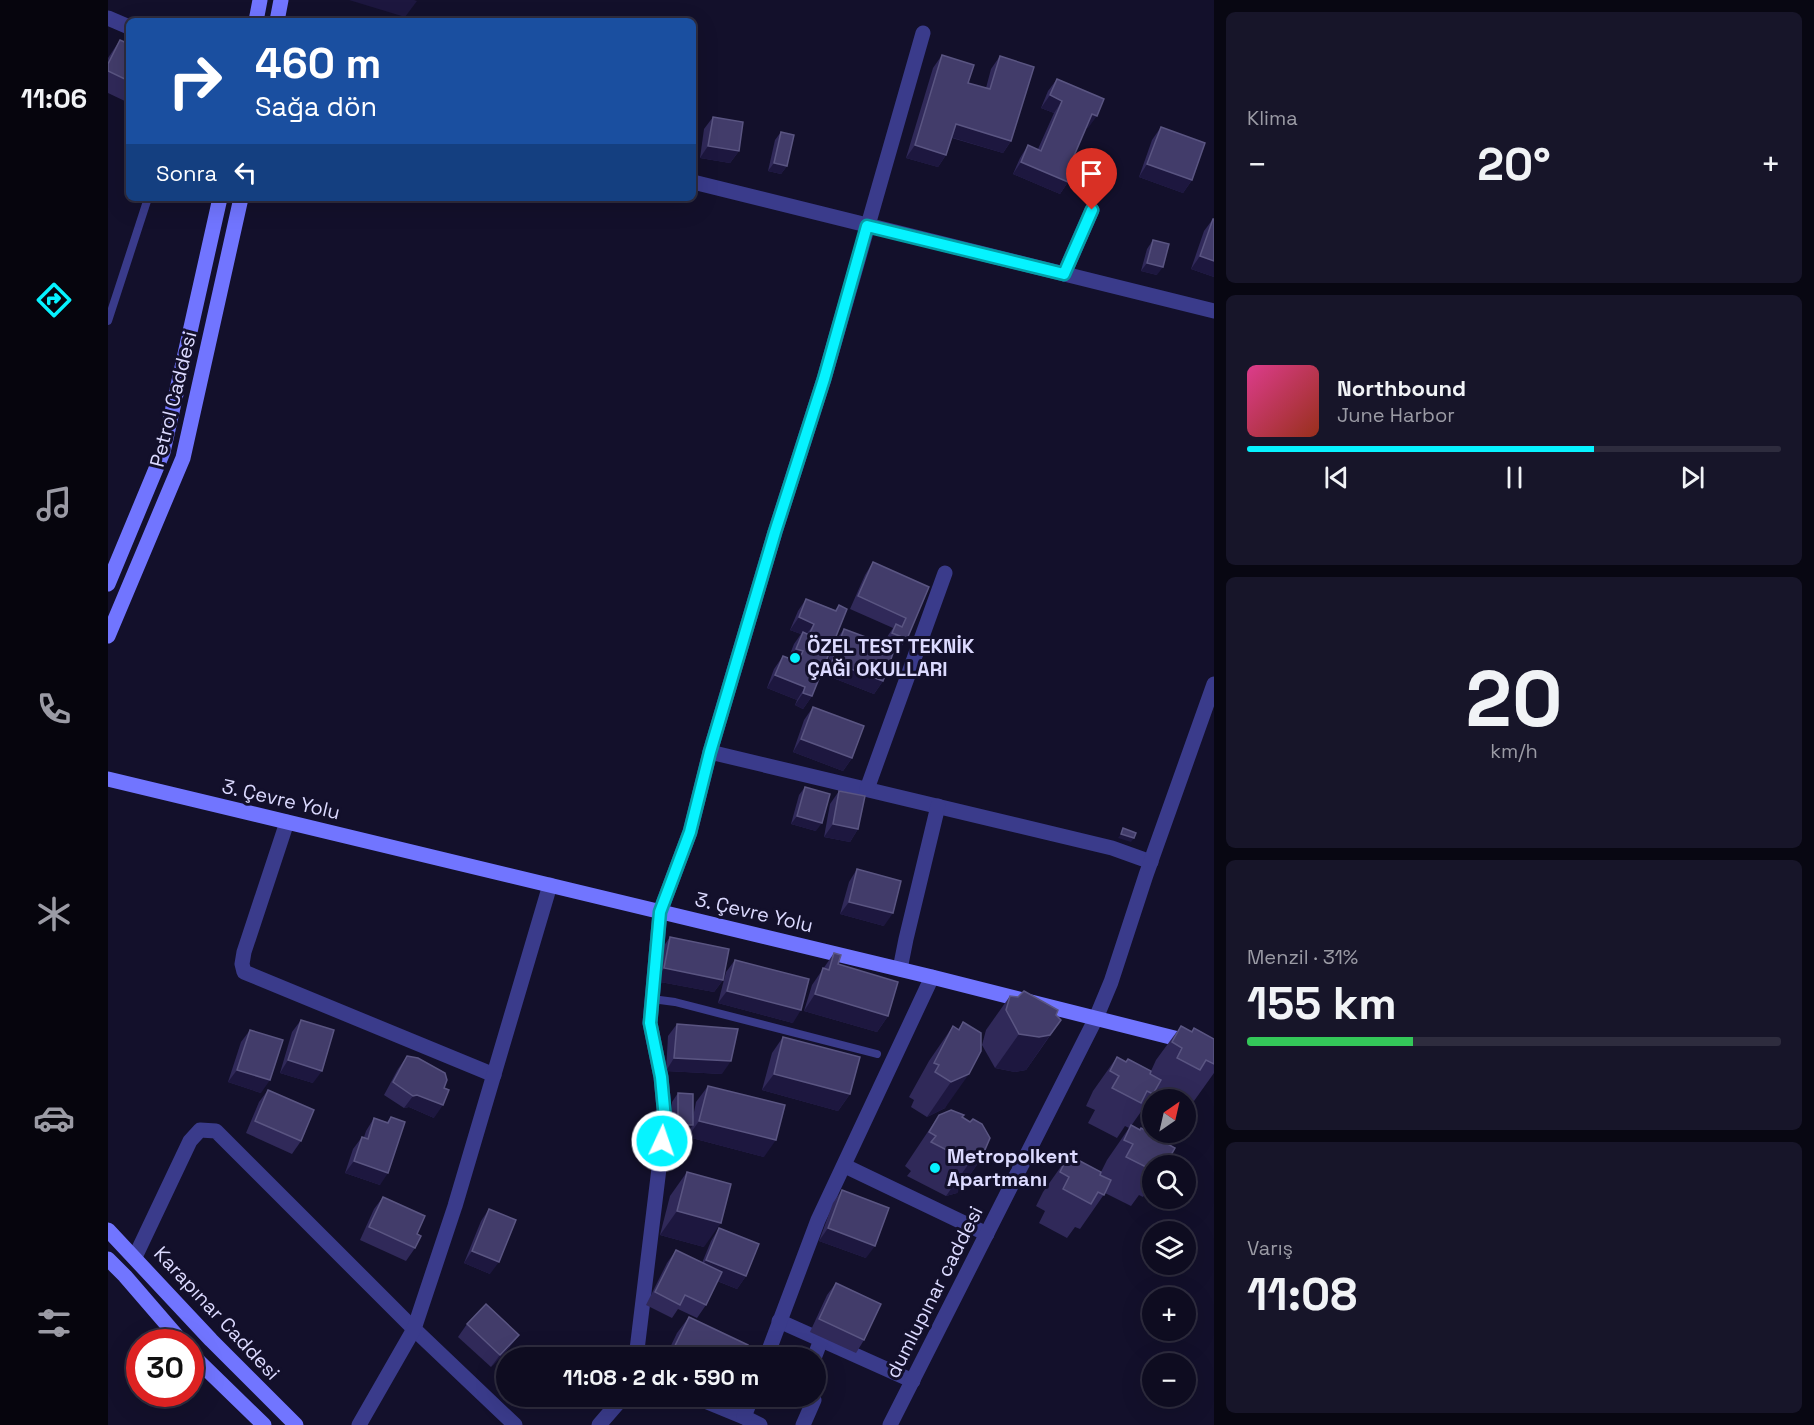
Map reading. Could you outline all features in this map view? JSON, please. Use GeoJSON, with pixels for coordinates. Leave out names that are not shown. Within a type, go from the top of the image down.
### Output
{"type":"FeatureCollection","features":[{"type":"Feature","properties":{"kind":"main road"},"geometry":{"type":"LineString","coordinates":[[257,18],[260,0]]}},
{"type":"Feature","properties":{"kind":"main road"},"geometry":{"type":"LineString","coordinates":[[278,18],[281,0]]}},
{"type":"Feature","properties":{"kind":"main road","name":"Petrol Caddesi"},"geometry":{"type":"LineString","coordinates":[[108,584],[164,452],[219,201]]}},
{"type":"Feature","properties":{"kind":"main road","name":"Petrol Caddesi"},"geometry":{"type":"LineString","coordinates":[[108,636],[183,458],[240,201]]}},
{"type":"Feature","properties":{"kind":"main road","name":"3. Çevre Yolu"},"geometry":{"type":"LineString","coordinates":[[108,779],[900,969],[1214,1048]]}},
{"type":"Feature","properties":{"kind":"main road","name":"Karapınar Caddesi"},"geometry":{"type":"LineString","coordinates":[[108,1230],[211,1340],[296,1425]]}},
{"type":"Feature","properties":{"kind":"main road"},"geometry":{"type":"LineString","coordinates":[[108,1259],[171,1329]]}},
{"type":"Feature","properties":{"kind":"main road"},"geometry":{"type":"LineString","coordinates":[[204,1367],[264,1425]]}},
{"type":"Feature","properties":{"kind":"street"},"geometry":{"type":"LineString","coordinates":[[108,18],[126,26]]}},
{"type":"Feature","properties":{"kind":"street"},"geometry":{"type":"LineString","coordinates":[[637,1347],[665,1119],[661,1077],[650,1023],[660,912],[690,832],[710,752],[775,532],[824,379],[923,33]]}},
{"type":"Feature","properties":{"kind":"street"},"geometry":{"type":"LineString","coordinates":[[696,183],[1214,311]]}},
{"type":"Feature","properties":{"kind":"street"},"geometry":{"type":"LineString","coordinates":[[1064,274],[1092,210]]}},
{"type":"Feature","properties":{"kind":"street"},"geometry":{"type":"LineString","coordinates":[[867,789],[945,573]]}},
{"type":"Feature","properties":{"kind":"street","name":"dumlupınar caddesi"},"geometry":{"type":"LineString","coordinates":[[890,1425],[1096,1018],[1111,982],[1150,862],[1214,684]]}},
{"type":"Feature","properties":{"kind":"street"},"geometry":{"type":"LineString","coordinates":[[710,752],[1112,848],[1150,862]]}},
{"type":"Feature","properties":{"kind":"street"},"geometry":{"type":"LineString","coordinates":[[900,969],[938,806]]}},
{"type":"Feature","properties":{"kind":"street"},"geometry":{"type":"LineString","coordinates":[[287,822],[244,952],[242,964],[244,972],[494,1075]]}},
{"type":"Feature","properties":{"kind":"street"},"geometry":{"type":"LineString","coordinates":[[359,1425],[414,1329],[454,1206],[550,885]]}},
{"type":"Feature","properties":{"kind":"street"},"geometry":{"type":"LineString","coordinates":[[770,1347],[818,1220],[932,977]]}},
{"type":"Feature","properties":{"kind":"street"},"geometry":{"type":"LineString","coordinates":[[135,1257],[190,1141],[200,1130],[216,1131],[226,1138],[414,1329],[515,1425]]}},
{"type":"Feature","properties":{"kind":"street"},"geometry":{"type":"LineString","coordinates":[[844,1166],[987,1234]]}},
{"type":"Feature","properties":{"kind":"street"},"geometry":{"type":"LineString","coordinates":[[779,1321],[913,1381]]}},
{"type":"Feature","properties":{"kind":"street"},"geometry":{"type":"LineString","coordinates":[[818,1347],[821,1340]]}},
{"type":"Feature","properties":{"kind":"street"},"geometry":{"type":"LineString","coordinates":[[598,1425],[614,1407]]}},
{"type":"Feature","properties":{"kind":"street"},"geometry":{"type":"LineString","coordinates":[[720,1407],[760,1425]]}},
{"type":"Feature","properties":{"kind":"street"},"geometry":{"type":"LineString","coordinates":[[744,1417],[748,1407]]}},
{"type":"Feature","properties":{"kind":"street"},"geometry":{"type":"LineString","coordinates":[[803,1425],[811,1407]]}},
{"type":"Feature","properties":{"kind":"lane"},"geometry":{"type":"LineString","coordinates":[[108,321],[147,201]]}},
{"type":"Feature","properties":{"kind":"lane"},"geometry":{"type":"LineString","coordinates":[[652,999],[675,1002],[877,1054]]}},
{"type":"Feature","properties":{"kind":"building"},"geometry":{"type":"Polygon","coordinates":[[[120,40],[126,43],[126,80],[108,71],[108,64],[120,40]]]}},
{"type":"Feature","properties":{"kind":"building"},"geometry":{"type":"Polygon","coordinates":[[[942,55],[974,65],[968,83],[990,89],[1000,56],[1034,67],[1011,141],[956,124],[946,155],[915,145],[942,55]]]}},
{"type":"Feature","properties":{"kind":"building"},"geometry":{"type":"Polygon","coordinates":[[[1057,79],[1104,99],[1097,116],[1092,114],[1071,163],[1075,165],[1068,182],[1021,162],[1028,145],[1041,151],[1062,101],[1050,95],[1057,79]]]}},
{"type":"Feature","properties":{"kind":"building"},"geometry":{"type":"Polygon","coordinates":[[[713,117],[743,122],[739,151],[708,146],[713,117]]]}},
{"type":"Feature","properties":{"kind":"building"},"geometry":{"type":"Polygon","coordinates":[[[1161,127],[1205,143],[1192,180],[1147,164],[1161,127]]]}},
{"type":"Feature","properties":{"kind":"building"},"geometry":{"type":"Polygon","coordinates":[[[781,132],[794,135],[787,166],[774,163],[781,132]]]}},
{"type":"Feature","properties":{"kind":"building"},"geometry":{"type":"Polygon","coordinates":[[[1214,219],[1214,261],[1200,256],[1214,219]]]}},
{"type":"Feature","properties":{"kind":"building"},"geometry":{"type":"Polygon","coordinates":[[[1153,240],[1169,244],[1163,267],[1147,263],[1153,240]]]}},
{"type":"Feature","properties":{"kind":"building"},"geometry":{"type":"Polygon","coordinates":[[[873,562],[929,587],[907,639],[892,633],[896,624],[902,627],[906,618],[858,596],[873,562]]]}},
{"type":"Feature","properties":{"kind":"building"},"geometry":{"type":"Polygon","coordinates":[[[806,599],[836,611],[839,605],[847,609],[812,696],[803,693],[805,687],[775,675],[783,656],[798,662],[803,651],[796,649],[803,632],[809,635],[814,624],[799,617],[806,599]]]}},
{"type":"Feature","properties":{"kind":"building"},"geometry":{"type":"Polygon","coordinates":[[[844,629],[895,648],[883,681],[832,662],[844,629]]]}},
{"type":"Feature","properties":{"kind":"building"},"geometry":{"type":"Polygon","coordinates":[[[813,707],[864,726],[852,758],[801,739],[813,707]]]}},
{"type":"Feature","properties":{"kind":"building"},"geometry":{"type":"Polygon","coordinates":[[[805,787],[830,794],[822,823],[797,816],[805,787]]]}},
{"type":"Feature","properties":{"kind":"building"},"geometry":{"type":"Polygon","coordinates":[[[839,791],[865,796],[858,829],[833,824],[839,791]]]}},
{"type":"Feature","properties":{"kind":"building"},"geometry":{"type":"Polygon","coordinates":[[[1123,828],[1136,833],[1134,838],[1121,834],[1123,828]]]}},
{"type":"Feature","properties":{"kind":"building"},"geometry":{"type":"Polygon","coordinates":[[[857,869],[901,881],[893,913],[849,902],[857,869]]]}},
{"type":"Feature","properties":{"kind":"building"},"geometry":{"type":"Polygon","coordinates":[[[670,937],[729,949],[723,980],[664,968],[670,937]]]}},
{"type":"Feature","properties":{"kind":"building"},"geometry":{"type":"Polygon","coordinates":[[[834,953],[841,955],[838,964],[898,982],[888,1016],[815,994],[823,968],[829,970],[834,953]]]}},
{"type":"Feature","properties":{"kind":"building"},"geometry":{"type":"Polygon","coordinates":[[[735,960],[809,979],[801,1010],[727,991],[735,960]]]}},
{"type":"Feature","properties":{"kind":"building"},"geometry":{"type":"Polygon","coordinates":[[[1024,991],[1058,1010],[1056,1015],[1061,1020],[1050,1035],[1039,1037],[1019,1034],[1006,1010],[1010,996],[1018,997],[1024,991]]]}},
{"type":"Feature","properties":{"kind":"building"},"geometry":{"type":"Polygon","coordinates":[[[301,1020],[334,1030],[322,1071],[288,1060],[301,1020]]]}},
{"type":"Feature","properties":{"kind":"building"},"geometry":{"type":"Polygon","coordinates":[[[963,1022],[981,1033],[981,1051],[969,1074],[951,1082],[935,1072],[939,1065],[934,1063],[953,1026],[959,1030],[963,1022]]]}},
{"type":"Feature","properties":{"kind":"building"},"geometry":{"type":"Polygon","coordinates":[[[677,1024],[738,1029],[731,1061],[674,1058],[677,1024]]]}},
{"type":"Feature","properties":{"kind":"building"},"geometry":{"type":"Polygon","coordinates":[[[1181,1026],[1192,1032],[1194,1028],[1214,1039],[1214,1064],[1206,1060],[1200,1070],[1177,1058],[1182,1048],[1172,1042],[1181,1026]]]}},
{"type":"Feature","properties":{"kind":"building"},"geometry":{"type":"Polygon","coordinates":[[[250,1030],[283,1040],[270,1080],[237,1070],[250,1030]]]}},
{"type":"Feature","properties":{"kind":"building"},"geometry":{"type":"Polygon","coordinates":[[[783,1037],[860,1057],[850,1094],[774,1074],[783,1037]]]}},
{"type":"Feature","properties":{"kind":"building"},"geometry":{"type":"Polygon","coordinates":[[[407,1056],[418,1058],[445,1073],[447,1080],[444,1088],[449,1090],[443,1105],[417,1095],[413,1096],[393,1082],[407,1056]]]}},
{"type":"Feature","properties":{"kind":"building"},"geometry":{"type":"Polygon","coordinates":[[[1117,1057],[1126,1062],[1128,1059],[1151,1071],[1150,1074],[1161,1080],[1156,1089],[1142,1089],[1141,1103],[1112,1088],[1119,1076],[1110,1071],[1117,1057]]]}},
{"type":"Feature","properties":{"kind":"building"},"geometry":{"type":"Polygon","coordinates":[[[708,1086],[785,1105],[776,1140],[699,1121],[708,1086]]]}},
{"type":"Feature","properties":{"kind":"building"},"geometry":{"type":"Polygon","coordinates":[[[268,1090],[314,1110],[301,1141],[255,1121],[268,1090]]]}},
{"type":"Feature","properties":{"kind":"building"},"geometry":{"type":"Polygon","coordinates":[[[678,1093],[693,1094],[693,1125],[678,1125],[678,1093]]]}},
{"type":"Feature","properties":{"kind":"building"},"geometry":{"type":"Polygon","coordinates":[[[951,1110],[964,1115],[962,1117],[970,1122],[973,1119],[982,1124],[990,1138],[981,1159],[970,1162],[931,1142],[936,1136],[929,1132],[939,1115],[951,1110]]]}},
{"type":"Feature","properties":{"kind":"building"},"geometry":{"type":"Polygon","coordinates":[[[391,1117],[405,1122],[388,1173],[354,1161],[362,1137],[368,1139],[374,1118],[388,1123],[391,1117]]]}},
{"type":"Feature","properties":{"kind":"building"},"geometry":{"type":"Polygon","coordinates":[[[1131,1125],[1140,1130],[1142,1128],[1142,1143],[1166,1143],[1175,1148],[1171,1155],[1142,1155],[1142,1165],[1126,1157],[1133,1144],[1124,1140],[1131,1125]]]}},
{"type":"Feature","properties":{"kind":"building"},"geometry":{"type":"Polygon","coordinates":[[[1067,1158],[1076,1162],[1078,1160],[1111,1180],[1104,1195],[1098,1192],[1091,1204],[1063,1189],[1069,1177],[1060,1172],[1067,1158]]]}},
{"type":"Feature","properties":{"kind":"building"},"geometry":{"type":"Polygon","coordinates":[[[687,1172],[731,1184],[721,1223],[677,1211],[687,1172]]]}},
{"type":"Feature","properties":{"kind":"building"},"geometry":{"type":"Polygon","coordinates":[[[842,1190],[889,1208],[875,1246],[828,1228],[842,1190]]]}},
{"type":"Feature","properties":{"kind":"building"},"geometry":{"type":"Polygon","coordinates":[[[383,1197],[425,1216],[417,1234],[421,1236],[415,1248],[369,1227],[383,1197]]]}},
{"type":"Feature","properties":{"kind":"building"},"geometry":{"type":"Polygon","coordinates":[[[489,1209],[516,1220],[499,1262],[472,1251],[489,1209]]]}},
{"type":"Feature","properties":{"kind":"building"},"geometry":{"type":"Polygon","coordinates":[[[719,1228],[759,1244],[746,1276],[706,1260],[719,1228]]]}},
{"type":"Feature","properties":{"kind":"building"},"geometry":{"type":"Polygon","coordinates":[[[676,1250],[722,1272],[706,1305],[685,1295],[680,1305],[655,1292],[676,1250]]]}},
{"type":"Feature","properties":{"kind":"building"},"geometry":{"type":"Polygon","coordinates":[[[836,1283],[881,1304],[864,1340],[819,1319],[836,1283]]]}},
{"type":"Feature","properties":{"kind":"building"},"geometry":{"type":"Polygon","coordinates":[[[486,1304],[519,1335],[508,1347],[496,1347],[496,1351],[467,1324],[486,1304]]]}},
{"type":"Feature","properties":{"kind":"building"},"geometry":{"type":"Polygon","coordinates":[[[689,1317],[748,1345],[747,1347],[674,1347],[689,1317]]]}},
{"type":"Feature","properties":{"kind":"place","name":"ÖZEL TEST TEKNİK ÇAĞI OKULLARI"},"geometry":{"type":"Point","coordinates":[795,658]}},
{"type":"Feature","properties":{"kind":"place","name":"Metropolkent Apartmanı"},"geometry":{"type":"Point","coordinates":[935,1168]}},
{"type":"Feature","properties":{"kind":"route"},"geometry":{"type":"LineString","coordinates":[[662,1141],[665,1119],[661,1077],[650,1023],[660,912],[690,832],[710,752],[775,532],[824,379],[867,226],[1064,274],[1092,210]]}}]}
